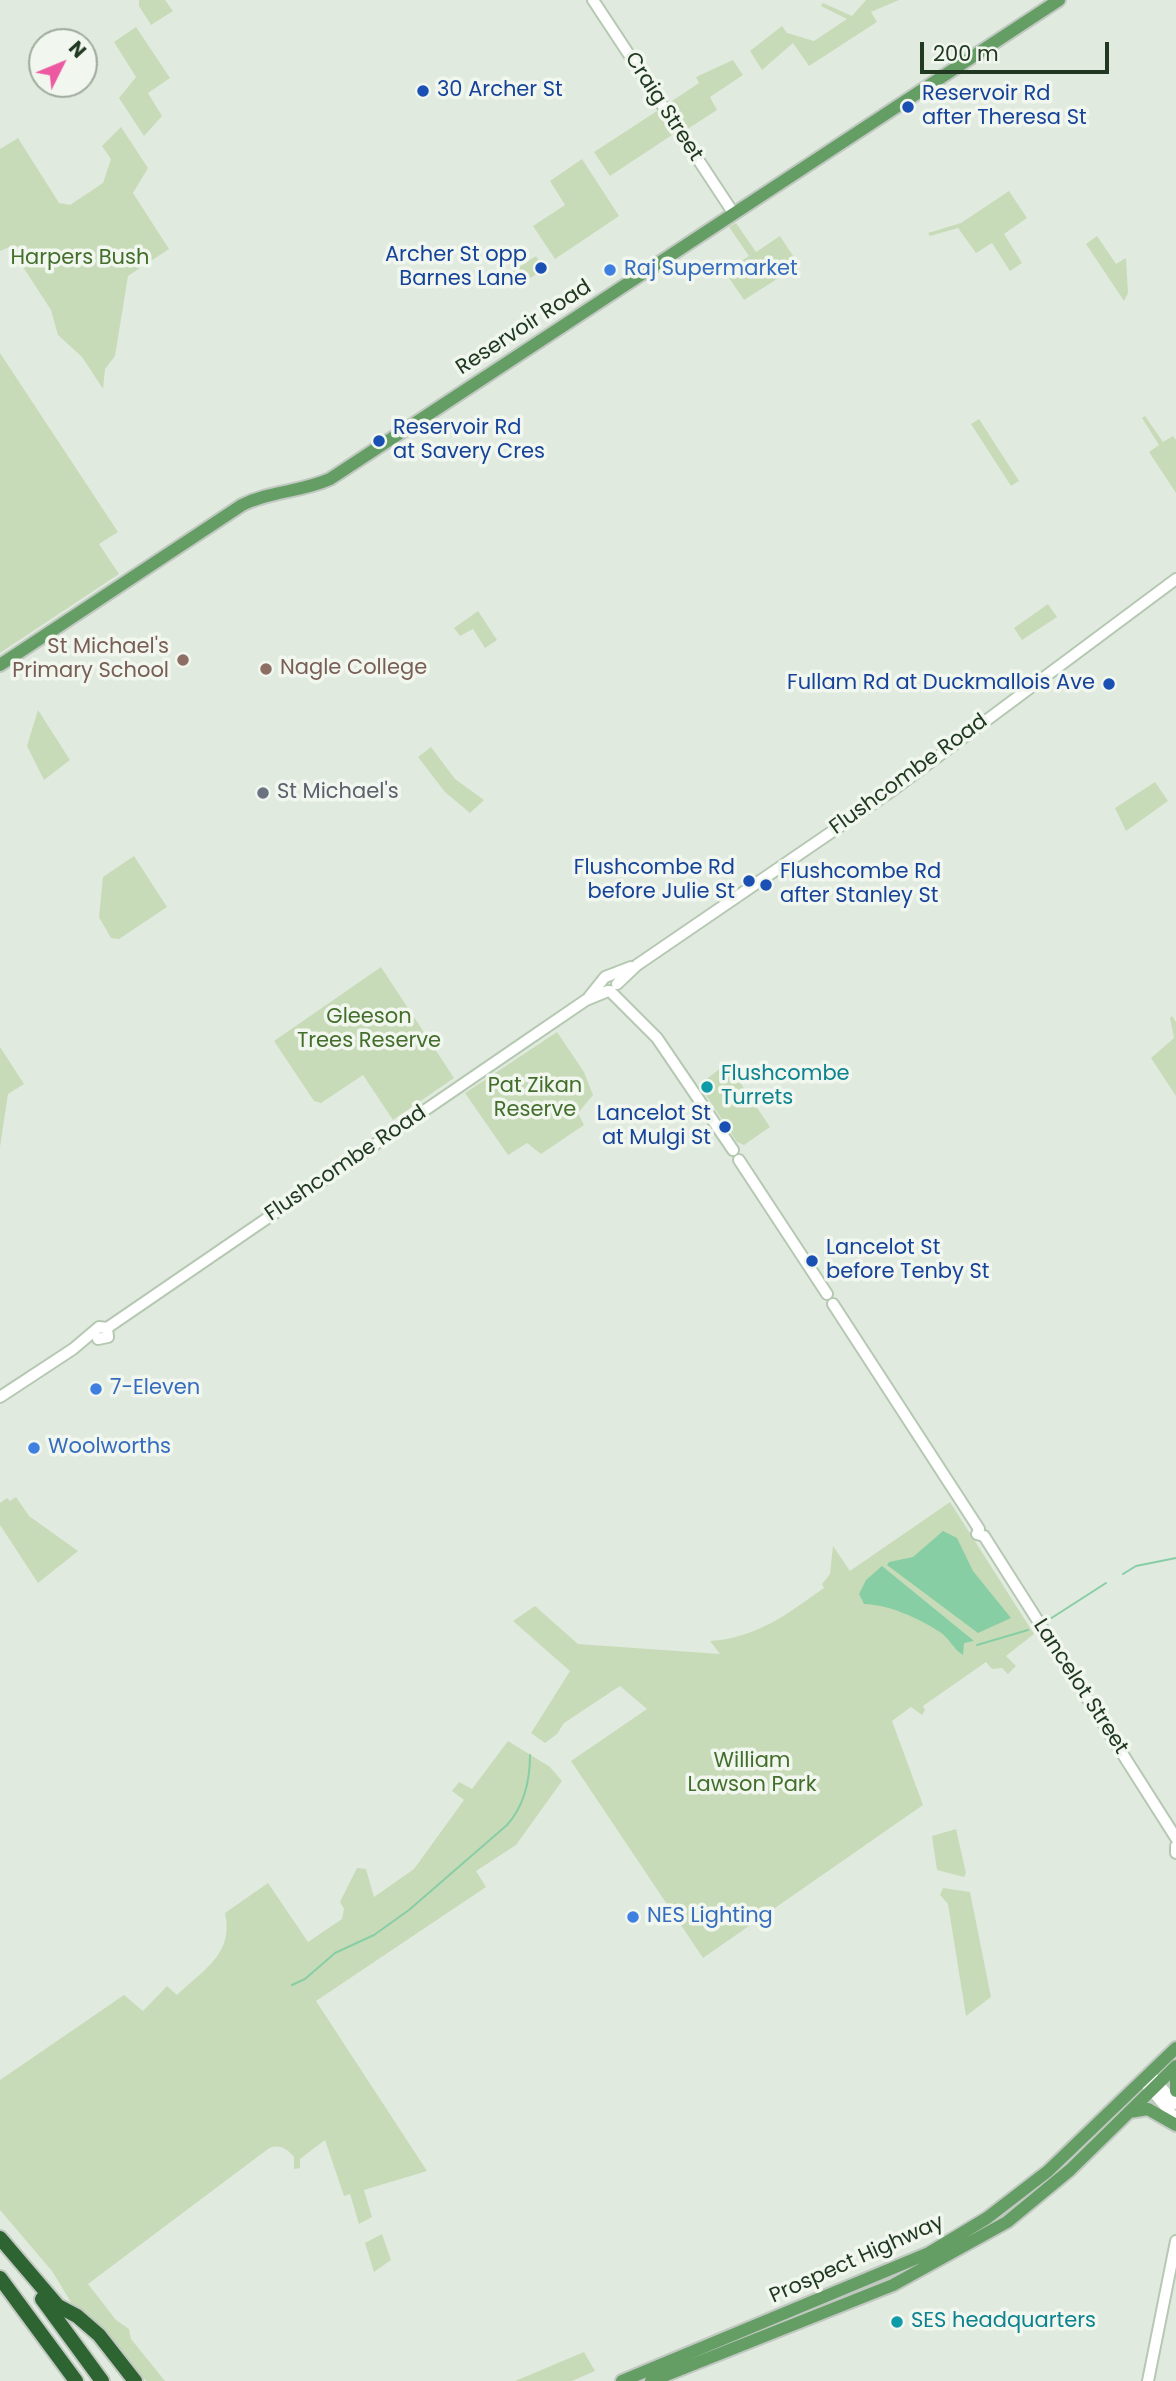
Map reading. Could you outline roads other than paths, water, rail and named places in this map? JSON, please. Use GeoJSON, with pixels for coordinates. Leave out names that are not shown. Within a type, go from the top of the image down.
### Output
{"type":"FeatureCollection","features":[{"type":"Feature","properties":{"kind":"highway"},"geometry":{"type":"LineString","coordinates":[[0,2240],[58,2306],[85,2322],[99,2335],[135,2381]]}},
{"type":"Feature","properties":{"kind":"highway"},"geometry":{"type":"LineString","coordinates":[[0,2240],[102,2381]]}},
{"type":"Feature","properties":{"kind":"highway"},"geometry":{"type":"LineString","coordinates":[[0,2278],[76,2381]]}},
{"type":"Feature","properties":{"kind":"highway"},"geometry":{"type":"LineString","coordinates":[[47,2343],[65,2331],[70,2322],[85,2322]]}},
{"type":"Feature","properties":{"kind":"highway"},"geometry":{"type":"LineString","coordinates":[[65,2331],[76,2330],[91,2334],[126,2381]]}},
{"type":"Feature","properties":{"kind":"highway"},"geometry":{"type":"LineString","coordinates":[[80,2352],[89,2346],[103,2351]]}},
{"type":"Feature","properties":{"kind":"main road","name":"Reservoir Road"},"geometry":{"type":"LineString","coordinates":[[0,665],[242,505],[267,495],[309,487],[330,479],[1059,0]]}},
{"type":"Feature","properties":{"kind":"main road","name":"Prospect Highway"},"geometry":{"type":"LineString","coordinates":[[651,2381],[860,2299],[932,2265],[1007,2222],[1070,2169],[1128,2112],[1176,2048]]}},
{"type":"Feature","properties":{"kind":"main road"},"geometry":{"type":"LineString","coordinates":[[1151,2082],[1176,2066]]}},
{"type":"Feature","properties":{"kind":"main road"},"geometry":{"type":"LineString","coordinates":[[1176,2075],[1176,2091]]}},
{"type":"Feature","properties":{"kind":"main road","name":"Prospect Highway"},"geometry":{"type":"LineString","coordinates":[[622,2381],[929,2253],[987,2218],[1048,2171],[1151,2082]]}},
{"type":"Feature","properties":{"kind":"main road"},"geometry":{"type":"LineString","coordinates":[[1128,2112],[1148,2109],[1176,2125]]}},
{"type":"Feature","properties":{"kind":"street","name":"Craig Street"},"geometry":{"type":"LineString","coordinates":[[593,0],[734,214]]}},
{"type":"Feature","properties":{"kind":"street","name":"Flushcombe Road"},"geometry":{"type":"LineString","coordinates":[[97,1336],[99,1327],[107,1328],[893,790],[1176,579]]}},
{"type":"Feature","properties":{"kind":"street","name":"Lancelot Street"},"geometry":{"type":"LineString","coordinates":[[611,984],[664,1047],[736,1155],[1176,1838]]}},
{"type":"Feature","properties":{"kind":"street"},"geometry":{"type":"LineString","coordinates":[[0,1397],[97,1336]]}},
{"type":"Feature","properties":{"kind":"street"},"geometry":{"type":"LineString","coordinates":[[0,1404],[97,1336]]}},
{"type":"Feature","properties":{"kind":"street"},"geometry":{"type":"LineString","coordinates":[[1176,1846],[1176,1853]]}},
{"type":"Feature","properties":{"kind":"street"},"geometry":{"type":"LineString","coordinates":[[1151,2082],[1176,2104]]}},
{"type":"Feature","properties":{"kind":"street"},"geometry":{"type":"LineString","coordinates":[[1151,2082],[1176,2119]]}},
{"type":"Feature","properties":{"kind":"street"},"geometry":{"type":"LineString","coordinates":[[1148,2381],[1176,2241]]}},
{"type":"Feature","properties":{"kind":"waterway"},"geometry":{"type":"LineString","coordinates":[[1123,1574],[1136,1566],[1176,1558]]}},
{"type":"Feature","properties":{"kind":"waterway"},"geometry":{"type":"LineString","coordinates":[[1050,1619],[1106,1583]]}},
{"type":"Feature","properties":{"kind":"waterway"},"geometry":{"type":"LineString","coordinates":[[977,1645],[1028,1630]]}},
{"type":"Feature","properties":{"kind":"waterway"},"geometry":{"type":"LineString","coordinates":[[292,1985],[305,1979],[335,1953],[374,1935],[409,1910],[507,1825],[518,1810],[525,1792],[530,1755]]}},
{"type":"Feature","properties":{"kind":"place","name":"30 Archer St"},"geometry":{"type":"Point","coordinates":[423,91]}},
{"type":"Feature","properties":{"kind":"place","name":"Reservoir Rd after Theresa St"},"geometry":{"type":"Point","coordinates":[908,107]}},
{"type":"Feature","properties":{"kind":"place","name":"Archer St opp Barnes Lane"},"geometry":{"type":"Point","coordinates":[541,268]}},
{"type":"Feature","properties":{"kind":"place","name":"Raj Supermarket"},"geometry":{"type":"Point","coordinates":[610,270]}},
{"type":"Feature","properties":{"kind":"place","name":"Reservoir Rd at Savery Cres"},"geometry":{"type":"Point","coordinates":[379,441]}},
{"type":"Feature","properties":{"kind":"place","name":"St Michael's Primary School"},"geometry":{"type":"Point","coordinates":[183,660]}},
{"type":"Feature","properties":{"kind":"place","name":"Nagle College"},"geometry":{"type":"Point","coordinates":[266,669]}},
{"type":"Feature","properties":{"kind":"place","name":"Fullam Rd at Duckmallois Ave"},"geometry":{"type":"Point","coordinates":[1109,684]}},
{"type":"Feature","properties":{"kind":"place","name":"St Michael's"},"geometry":{"type":"Point","coordinates":[263,793]}},
{"type":"Feature","properties":{"kind":"place","name":"Flushcombe Rd before Julie St"},"geometry":{"type":"Point","coordinates":[749,881]}},
{"type":"Feature","properties":{"kind":"place","name":"Flushcombe Rd after Stanley St"},"geometry":{"type":"Point","coordinates":[766,885]}},
{"type":"Feature","properties":{"kind":"place","name":"Flushcombe Turrets"},"geometry":{"type":"Point","coordinates":[707,1087]}},
{"type":"Feature","properties":{"kind":"place","name":"Lancelot St at Mulgi St"},"geometry":{"type":"Point","coordinates":[725,1127]}},
{"type":"Feature","properties":{"kind":"place","name":"Lancelot St before Tenby St"},"geometry":{"type":"Point","coordinates":[812,1261]}},
{"type":"Feature","properties":{"kind":"place","name":"7-Eleven"},"geometry":{"type":"Point","coordinates":[96,1389]}},
{"type":"Feature","properties":{"kind":"place","name":"Woolworths"},"geometry":{"type":"Point","coordinates":[34,1448]}},
{"type":"Feature","properties":{"kind":"place","name":"NES Lighting"},"geometry":{"type":"Point","coordinates":[633,1917]}},
{"type":"Feature","properties":{"kind":"place","name":"SES headquarters"},"geometry":{"type":"Point","coordinates":[897,2322]}},
{"type":"Feature","properties":{"kind":"park label","name":"Harpers Bush"},"geometry":{"type":"Point","coordinates":[80,259]}},
{"type":"Feature","properties":{"kind":"park label","name":"Gleeson Trees Reserve"},"geometry":{"type":"Point","coordinates":[369,1030]}},
{"type":"Feature","properties":{"kind":"park label","name":"Pat Zikan Reserve"},"geometry":{"type":"Point","coordinates":[535,1099]}},
{"type":"Feature","properties":{"kind":"park label","name":"William Lawson Park"},"geometry":{"type":"Point","coordinates":[752,1774]}}]}
